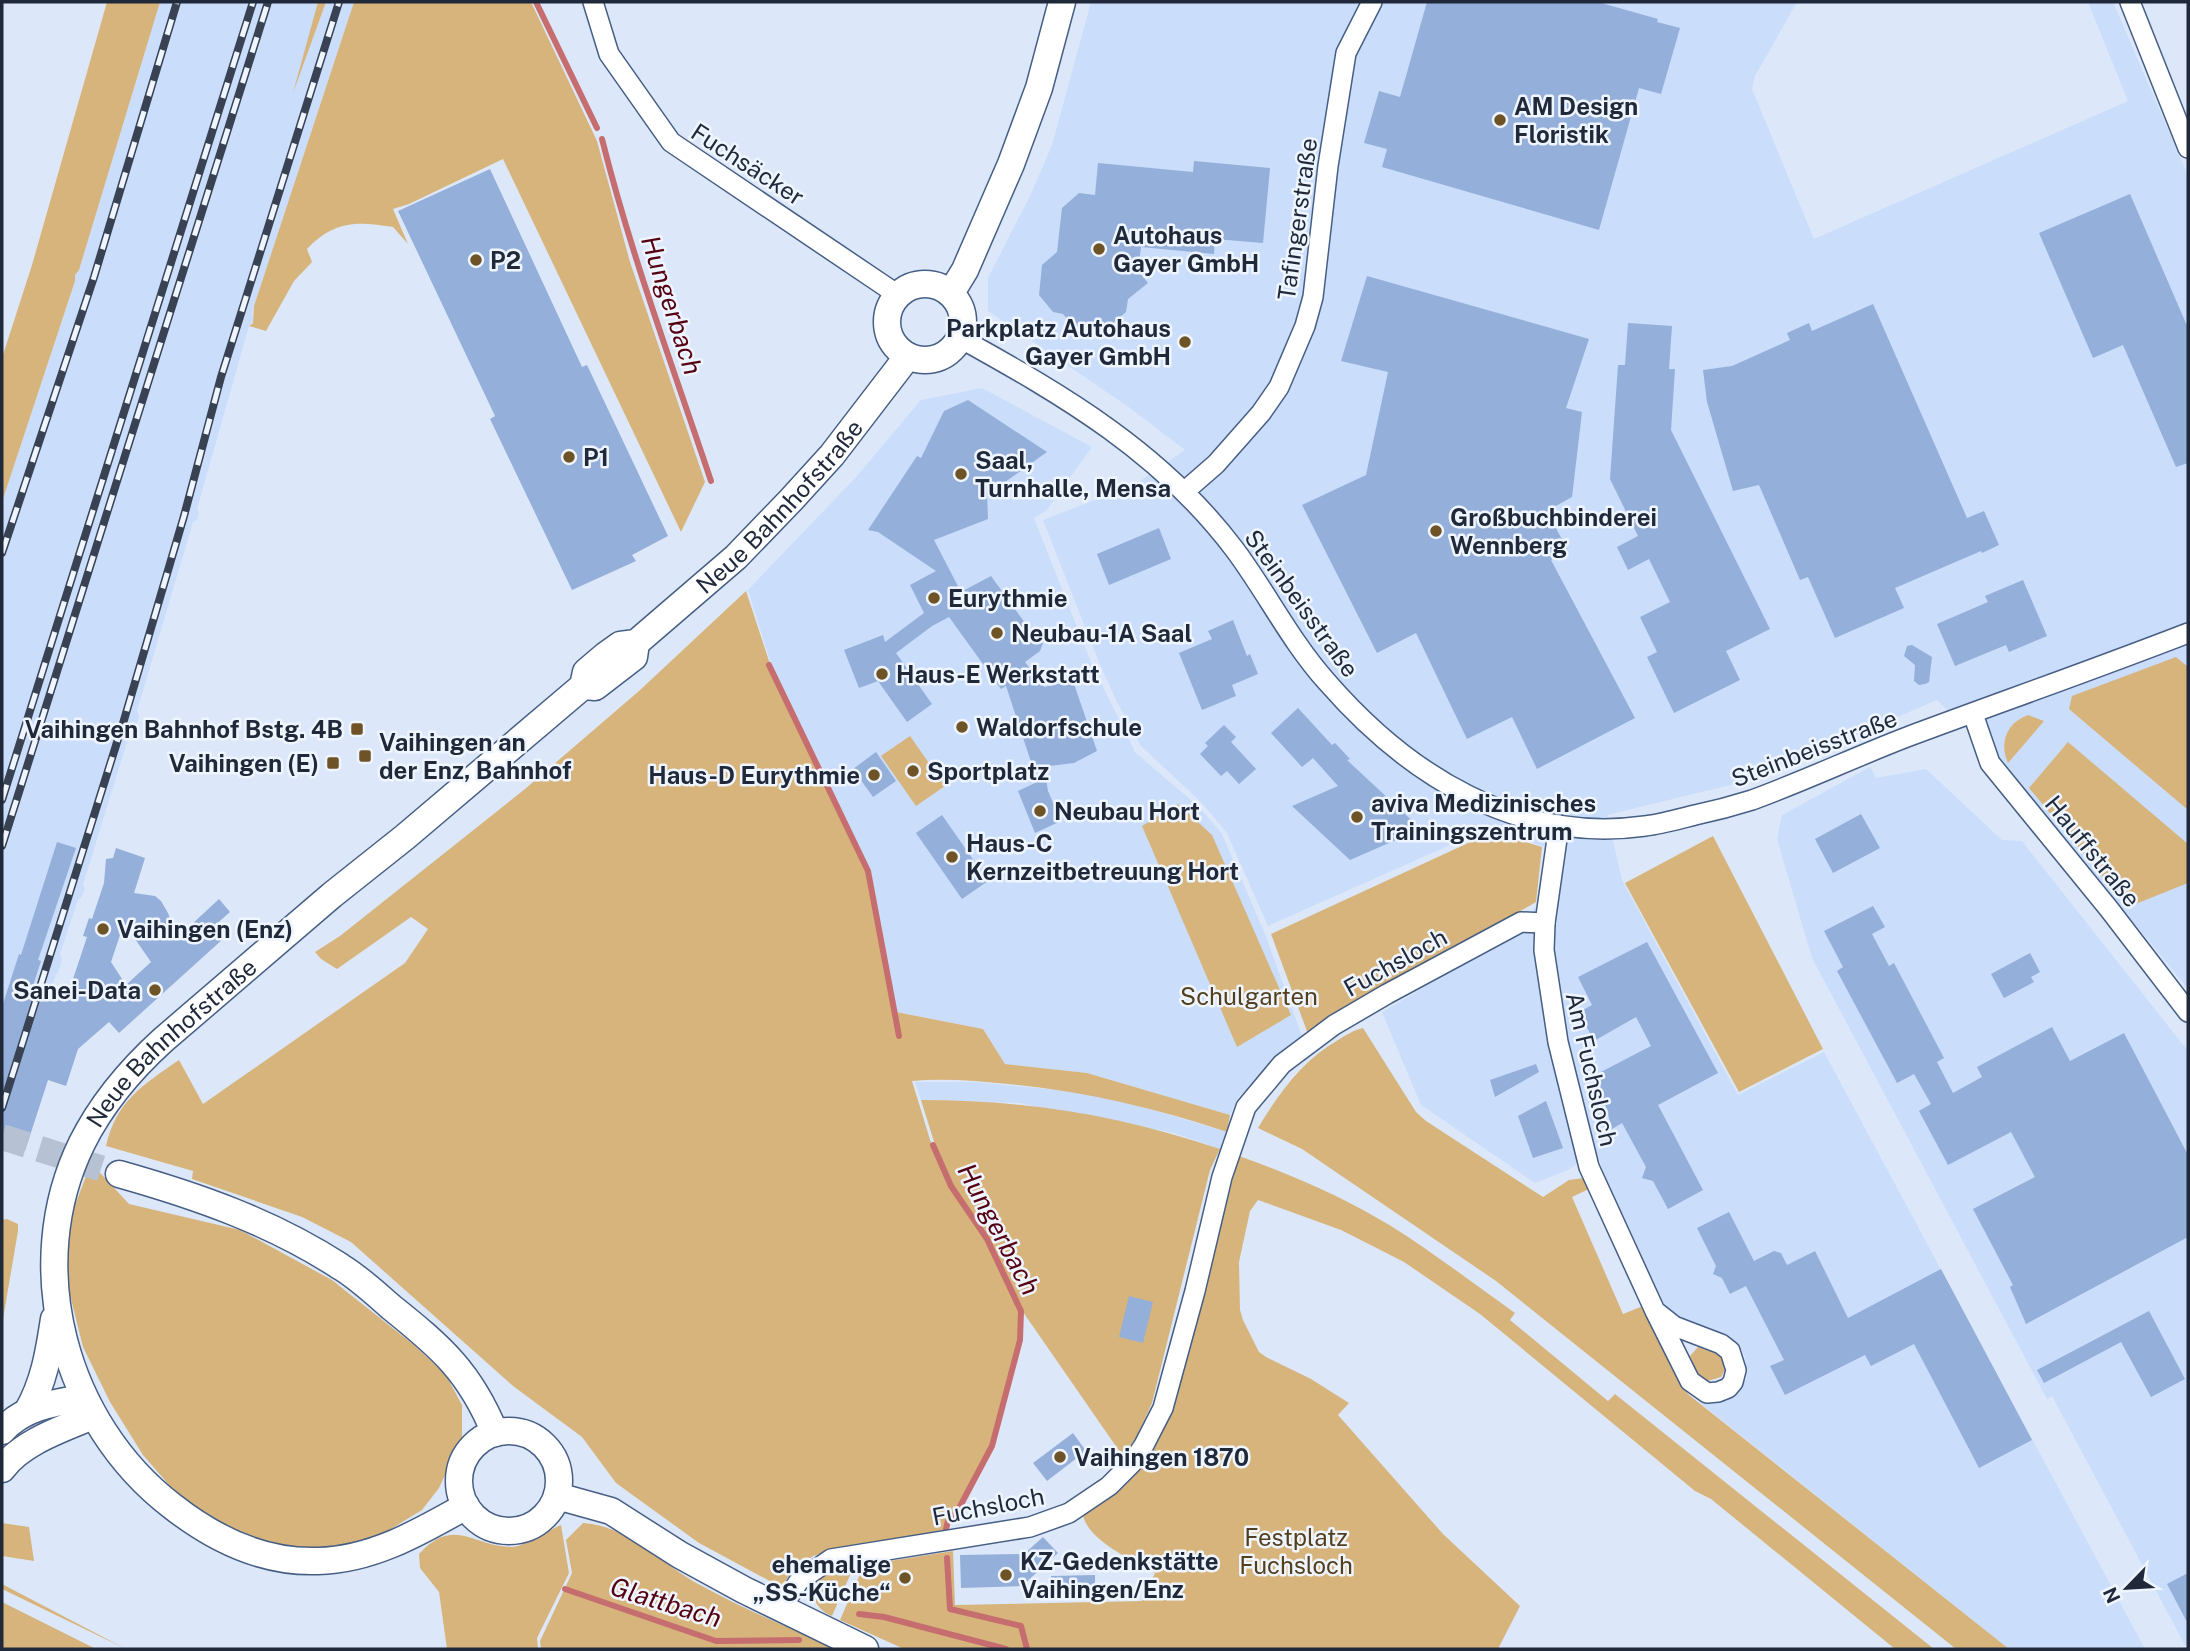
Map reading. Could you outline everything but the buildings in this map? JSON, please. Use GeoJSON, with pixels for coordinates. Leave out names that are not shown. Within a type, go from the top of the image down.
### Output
{"type":"FeatureCollection","features":[{"type":"Feature","properties":{"kind":"main road"},"geometry":{"type":"LineString","coordinates":[[951,293],[965,270],[1011,164],[1039,88],[1062,2]]}},
{"type":"Feature","properties":{"kind":"main road"},"geometry":{"type":"LineString","coordinates":[[924,284],[939,286],[951,293],[963,314],[963,327],[960,338],[951,350],[938,358],[923,360],[908,356],[897,347],[890,335],[887,321],[890,307],[898,295],[910,287],[924,284]]}},
{"type":"Feature","properties":{"kind":"main road","name":"Neue Bahnhofstraße"},"geometry":{"type":"LineString","coordinates":[[466,1506],[376,1551],[318,1561],[272,1557],[238,1546],[196,1525],[163,1500],[115,1450],[88,1407],[74,1374],[56,1307],[58,1226],[69,1175],[80,1146],[95,1118],[124,1079],[163,1040],[583,686],[595,687],[634,657],[636,643],[736,556],[791,500],[848,436],[908,356]]}},
{"type":"Feature","properties":{"kind":"main road"},"geometry":{"type":"LineString","coordinates":[[119,1174],[184,1192],[246,1216],[297,1240],[344,1268],[450,1358],[479,1396],[495,1433]]}},
{"type":"Feature","properties":{"kind":"main road"},"geometry":{"type":"LineString","coordinates":[[27,1412],[38,1393],[45,1370],[56,1307]]}},
{"type":"Feature","properties":{"kind":"main road"},"geometry":{"type":"LineString","coordinates":[[2,1431],[9,1423],[45,1404],[88,1407]]}},
{"type":"Feature","properties":{"kind":"main road"},"geometry":{"type":"LineString","coordinates":[[2,1469],[11,1457],[88,1407]]}},
{"type":"Feature","properties":{"kind":"main road"},"geometry":{"type":"LineString","coordinates":[[495,1433],[521,1433],[544,1445],[554,1458],[557,1468],[557,1496],[545,1517],[536,1524],[506,1532],[492,1529],[480,1522],[466,1506],[459,1482],[464,1461],[475,1444],[495,1433]]}},
{"type":"Feature","properties":{"kind":"main road"},"geometry":{"type":"LineString","coordinates":[[557,1496],[611,1511],[680,1555],[865,1649]]}},
{"type":"Feature","properties":{"kind":"street","name":"Fuchsäcker"},"geometry":{"type":"LineString","coordinates":[[593,2],[609,54],[671,142],[898,295]]}},
{"type":"Feature","properties":{"kind":"street","name":"Tafingerstraße"},"geometry":{"type":"LineString","coordinates":[[1185,491],[1216,464],[1261,413],[1279,387],[1305,326],[1313,297],[1328,166],[1346,53],[1372,2]]}},
{"type":"Feature","properties":{"kind":"street"},"geometry":{"type":"LineString","coordinates":[[2130,2],[2188,148]]}},
{"type":"Feature","properties":{"kind":"street","name":"Steinbeisstraße"},"geometry":{"type":"LineString","coordinates":[[960,338],[1080,407],[1136,448],[1185,491],[1235,550],[1315,668],[1387,743],[1435,779],[1461,793],[1509,812],[1559,825],[1603,829],[1646,826],[1749,801],[1909,737],[2188,633]]}},
{"type":"Feature","properties":{"kind":"street","name":"Hauffstraße"},"geometry":{"type":"LineString","coordinates":[[1973,714],[1990,763],[2109,909],[2188,1012]]}},
{"type":"Feature","properties":{"kind":"street","name":"Am Fuchsloch"},"geometry":{"type":"LineString","coordinates":[[1559,825],[1545,923],[1545,962],[1558,1042],[1589,1167],[1655,1311],[1695,1386],[1707,1393],[1728,1388],[1736,1370],[1730,1351],[1721,1344],[1674,1326],[1655,1311]]}},
{"type":"Feature","properties":{"kind":"street","name":"Fuchsloch"},"geometry":{"type":"LineString","coordinates":[[780,1608],[799,1581],[831,1559],[1030,1527],[1083,1505],[1121,1475],[1144,1445],[1163,1408],[1232,1143],[1246,1107],[1282,1064],[1334,1026],[1387,994],[1521,922],[1545,923]]}},
{"type":"Feature","properties":{"kind":"shaded area"},"geometry":{"type":"Polygon","coordinates":[[[160,2],[318,2],[301,70],[326,2],[354,2],[254,306],[254,319],[249,326],[197,509],[199,514],[193,522],[137,711],[139,716],[136,727],[131,729],[83,885],[85,889],[78,900],[60,954],[62,959],[47,1003],[42,1028],[2,1153],[2,502],[75,275],[79,270],[160,2]]]}},
{"type":"Feature","properties":{"kind":"shaded area"},"geometry":{"type":"Polygon","coordinates":[[[1091,2],[1797,2],[1755,76],[1752,89],[1814,239],[2128,101],[2088,2],[2113,2],[2188,176],[2188,989],[2007,768],[1937,700],[1751,780],[1607,815],[1622,880],[1738,1095],[1824,1052],[2145,1649],[2009,1649],[1698,1401],[1715,1404],[1735,1396],[1747,1378],[1745,1357],[1738,1344],[1726,1334],[1691,1322],[1672,1313],[1665,1306],[1607,1181],[1596,1151],[1568,1170],[1535,1183],[1421,1105],[1382,1012],[1520,931],[1538,903],[1546,847],[1486,829],[1268,926],[1227,833],[1202,803],[1141,746],[1098,660],[1043,520],[1136,484],[1185,450],[1130,408],[988,311],[988,278],[1031,194],[1052,145],[1091,2]]]}},
{"type":"Feature","properties":{"kind":"shaded area","name":"Waldorfschule"},"geometry":{"type":"Polygon","coordinates":[[[982,388],[1092,447],[1046,511],[1034,518],[1090,660],[1135,752],[1199,807],[1222,834],[1265,934],[1302,1036],[1300,1042],[1238,1097],[1230,1115],[1087,1073],[1005,1064],[983,1029],[896,1012],[870,870],[771,664],[748,590],[856,477],[921,400],[982,388]]]}},
{"type":"Feature","properties":{"kind":"shaded area"},"geometry":{"type":"Polygon","coordinates":[[[1870,767],[1876,778],[1926,769],[2002,840],[2022,841],[2188,1051],[2188,1643],[2185,1645],[2052,1396],[2047,1399],[1812,958],[1777,839],[1782,815],[1870,767]]]}},
{"type":"Feature","properties":{"kind":"shaded area"},"geometry":{"type":"Polygon","coordinates":[[[915,1082],[975,1082],[1077,1092],[1133,1104],[1227,1132],[1220,1149],[1174,1133],[1019,1103],[921,1100],[915,1082]]]}},
{"type":"Feature","properties":{"kind":"green space"},"geometry":{"type":"Polygon","coordinates":[[[107,2],[160,2],[79,270],[75,275],[2,502],[2,358],[32,265],[107,2]]]}},
{"type":"Feature","properties":{"kind":"green space"},"geometry":{"type":"Polygon","coordinates":[[[318,2],[326,2],[293,93],[318,2]]]}},
{"type":"Feature","properties":{"kind":"green space"},"geometry":{"type":"Polygon","coordinates":[[[354,2],[531,2],[597,141],[630,262],[705,482],[681,532],[503,159],[393,209],[408,244],[393,227],[380,225],[346,225],[327,233],[307,249],[312,262],[294,281],[266,331],[249,326],[253,323],[254,306],[354,2]]]}},
{"type":"Feature","properties":{"kind":"green space"},"geometry":{"type":"Polygon","coordinates":[[[746,591],[770,664],[869,870],[896,1012],[983,1029],[1005,1064],[1087,1073],[1230,1115],[1227,1132],[1146,1108],[1064,1091],[972,1081],[912,1081],[932,1146],[950,1187],[985,1240],[1020,1311],[1019,1340],[990,1446],[955,1511],[946,1520],[944,1531],[845,1547],[813,1556],[790,1574],[781,1587],[699,1543],[616,1483],[582,1437],[513,1386],[351,1242],[302,1217],[192,1179],[193,1171],[106,1146],[117,1117],[133,1095],[179,1060],[203,1104],[405,963],[428,929],[411,917],[337,969],[315,952],[340,936],[525,789],[639,691],[746,591]]]}},
{"type":"Feature","properties":{"kind":"green space"},"geometry":{"type":"Polygon","coordinates":[[[2176,657],[2188,667],[2188,810],[2069,709],[2072,696],[2176,657]]]}},
{"type":"Feature","properties":{"kind":"green space"},"geometry":{"type":"Polygon","coordinates":[[[2028,715],[2044,721],[2008,763],[2004,748],[2006,734],[2014,723],[2028,715]]]}},
{"type":"Feature","properties":{"kind":"green space","name":"Sportplatz"},"geometry":{"type":"Polygon","coordinates":[[[910,736],[945,786],[916,806],[881,756],[910,736]]]}},
{"type":"Feature","properties":{"kind":"green space"},"geometry":{"type":"Polygon","coordinates":[[[2068,742],[2188,844],[2188,883],[2128,907],[2029,788],[2068,742]]]}},
{"type":"Feature","properties":{"kind":"green space","name":"Schulgarten"},"geometry":{"type":"Polygon","coordinates":[[[1178,804],[1212,835],[1291,1015],[1237,1047],[1142,826],[1178,804]]]}},
{"type":"Feature","properties":{"kind":"green space"},"geometry":{"type":"Polygon","coordinates":[[[1492,832],[1542,847],[1536,902],[1308,1034],[1271,934],[1492,832]]]}},
{"type":"Feature","properties":{"kind":"green space"},"geometry":{"type":"Polygon","coordinates":[[[1713,836],[1823,1049],[1739,1092],[1625,883],[1713,836]]]}},
{"type":"Feature","properties":{"kind":"green space"},"geometry":{"type":"Polygon","coordinates":[[[1363,1028],[1416,1112],[1426,1121],[1543,1197],[1569,1180],[1584,1178],[1591,1188],[1572,1197],[1623,1314],[1643,1306],[1682,1387],[1689,1395],[2009,1649],[1956,1649],[1496,1281],[1302,1149],[1258,1128],[1274,1102],[1302,1068],[1325,1048],[1363,1028]]]}},
{"type":"Feature","properties":{"kind":"green space"},"geometry":{"type":"Polygon","coordinates":[[[921,1100],[998,1103],[1072,1112],[1146,1127],[1220,1149],[1210,1170],[1152,1403],[1136,1438],[1122,1455],[1023,1312],[988,1239],[952,1185],[935,1145],[921,1100]]]}},
{"type":"Feature","properties":{"kind":"green space","name":"Festplatz Fuchsloch"},"geometry":{"type":"Polygon","coordinates":[[[1239,1156],[1336,1196],[1391,1226],[1438,1258],[1515,1313],[1510,1320],[1608,1401],[1615,1394],[1934,1649],[1895,1649],[1711,1499],[1695,1491],[1480,1314],[1404,1262],[1341,1230],[1258,1200],[1250,1211],[1239,1262],[1240,1310],[1259,1352],[1311,1379],[1349,1403],[1338,1415],[1443,1534],[1520,1606],[1498,1649],[904,1649],[840,1620],[864,1565],[953,1551],[955,1605],[1142,1601],[1155,1573],[1102,1541],[1093,1533],[1083,1515],[1128,1481],[1161,1433],[1181,1370],[1239,1156]]]}},
{"type":"Feature","properties":{"kind":"green space"},"geometry":{"type":"Polygon","coordinates":[[[91,1163],[129,1204],[240,1230],[332,1280],[414,1345],[446,1375],[462,1405],[462,1438],[439,1488],[422,1510],[386,1532],[358,1543],[311,1550],[256,1543],[201,1512],[170,1486],[143,1455],[110,1402],[83,1347],[69,1291],[67,1255],[72,1213],[91,1163]]]}},
{"type":"Feature","properties":{"kind":"green space"},"geometry":{"type":"Polygon","coordinates":[[[7,1219],[18,1224],[18,1231],[2,1325],[2,1220],[7,1219]]]}},
{"type":"Feature","properties":{"kind":"green space"},"geometry":{"type":"Polygon","coordinates":[[[1698,1347],[1721,1355],[1725,1370],[1721,1377],[1708,1381],[1697,1373],[1690,1356],[1698,1347]]]}},
{"type":"Feature","properties":{"kind":"green space"},"geometry":{"type":"Polygon","coordinates":[[[2,1523],[29,1527],[34,1561],[2,1556],[2,1523]]]}},
{"type":"Feature","properties":{"kind":"green space"},"geometry":{"type":"Polygon","coordinates":[[[583,1523],[600,1526],[630,1538],[700,1585],[837,1649],[541,1649],[540,1641],[572,1573],[566,1540],[583,1523]]]}},
{"type":"Feature","properties":{"kind":"green space"},"geometry":{"type":"Polygon","coordinates":[[[561,1525],[569,1573],[537,1638],[538,1649],[447,1649],[439,1592],[420,1568],[419,1554],[431,1543],[453,1535],[516,1547],[561,1525]]]}},
{"type":"Feature","properties":{"kind":"green space"},"geometry":{"type":"Polygon","coordinates":[[[855,1564],[832,1616],[815,1601],[815,1580],[831,1569],[855,1564]]]}},
{"type":"Feature","properties":{"kind":"green space"},"geometry":{"type":"Polygon","coordinates":[[[2,1584],[126,1649],[2,1589],[2,1584]]]}},
{"type":"Feature","properties":{"kind":"green space"},"geometry":{"type":"Polygon","coordinates":[[[2,1602],[96,1649],[2,1649],[2,1602]]]}},
{"type":"Feature","properties":{"kind":"waterway","name":"Hungerbach"},"geometry":{"type":"LineString","coordinates":[[536,2],[597,128]]}},
{"type":"Feature","properties":{"kind":"waterway","name":"Hungerbach"},"geometry":{"type":"LineString","coordinates":[[602,139],[639,268],[711,481]]}},
{"type":"Feature","properties":{"kind":"waterway","name":"Hungerbach"},"geometry":{"type":"LineString","coordinates":[[769,665],[868,871],[899,1036]]}},
{"type":"Feature","properties":{"kind":"waterway","name":"Hungerbach"},"geometry":{"type":"LineString","coordinates":[[933,1145],[951,1186],[987,1239],[1021,1311],[1020,1340],[992,1446],[957,1512],[948,1521],[946,1529]]}},
{"type":"Feature","properties":{"kind":"waterway","name":"Hungerbach"},"geometry":{"type":"LineString","coordinates":[[947,1558],[950,1609],[1021,1626],[1027,1649]]}},
{"type":"Feature","properties":{"kind":"waterway","name":"Glattbach"},"geometry":{"type":"LineString","coordinates":[[565,1589],[716,1641],[799,1640]]}},
{"type":"Feature","properties":{"kind":"waterway","name":"Glattbach"},"geometry":{"type":"LineString","coordinates":[[859,1614],[884,1617],[1006,1649]]}},
{"type":"Feature","properties":{"kind":"tunnel"},"geometry":{"type":"LineString","coordinates":[[2,1137],[119,1174]]}},
{"type":"Feature","properties":{"kind":"railway"},"geometry":{"type":"LineString","coordinates":[[2,553],[94,277],[177,2]]}},
{"type":"Feature","properties":{"kind":"railway"},"geometry":{"type":"LineString","coordinates":[[2,800],[253,2]]}},
{"type":"Feature","properties":{"kind":"railway"},"geometry":{"type":"LineString","coordinates":[[2,846],[268,2]]}},
{"type":"Feature","properties":{"kind":"railway"},"geometry":{"type":"LineString","coordinates":[[2,1108],[124,720],[184,516],[221,377],[339,2]]}},
{"type":"Feature","properties":{"kind":"place","name":"AM Design Floristik"},"geometry":{"type":"Point","coordinates":[1500,120]}},
{"type":"Feature","properties":{"kind":"place","name":"Autohaus Gayer GmbH"},"geometry":{"type":"Point","coordinates":[1099,249]}},
{"type":"Feature","properties":{"kind":"place","name":"P2"},"geometry":{"type":"Point","coordinates":[476,260]}},
{"type":"Feature","properties":{"kind":"place","name":"Parkplatz Autohaus Gayer GmbH"},"geometry":{"type":"Point","coordinates":[1185,342]}},
{"type":"Feature","properties":{"kind":"place","name":"P1"},"geometry":{"type":"Point","coordinates":[569,457]}},
{"type":"Feature","properties":{"kind":"place","name":"Saal, Turnhalle, Mensa"},"geometry":{"type":"Point","coordinates":[961,474]}},
{"type":"Feature","properties":{"kind":"place","name":"Großbuchbinderei Wennberg"},"geometry":{"type":"Point","coordinates":[1436,531]}},
{"type":"Feature","properties":{"kind":"place","name":"Eurythmie"},"geometry":{"type":"Point","coordinates":[934,598]}},
{"type":"Feature","properties":{"kind":"place","name":"Neubau-1A Saal"},"geometry":{"type":"Point","coordinates":[997,633]}},
{"type":"Feature","properties":{"kind":"place","name":"Haus-E Werkstatt"},"geometry":{"type":"Point","coordinates":[882,674]}},
{"type":"Feature","properties":{"kind":"place","name":"Waldorfschule"},"geometry":{"type":"Point","coordinates":[962,727]}},
{"type":"Feature","properties":{"kind":"place","name":"Vaihingen Bahnhof Bstg. 4B"},"geometry":{"type":"Point","coordinates":[357,729]}},
{"type":"Feature","properties":{"kind":"place","name":"Vaihingen an der Enz, Bahnhof"},"geometry":{"type":"Point","coordinates":[365,756]}},
{"type":"Feature","properties":{"kind":"place","name":"Vaihingen (E)"},"geometry":{"type":"Point","coordinates":[333,763]}},
{"type":"Feature","properties":{"kind":"place","name":"Sportplatz"},"geometry":{"type":"Point","coordinates":[913,771]}},
{"type":"Feature","properties":{"kind":"place","name":"Haus-D Eurythmie"},"geometry":{"type":"Point","coordinates":[874,775]}},
{"type":"Feature","properties":{"kind":"place","name":"Neubau Hort"},"geometry":{"type":"Point","coordinates":[1040,811]}},
{"type":"Feature","properties":{"kind":"place","name":"aviva Medizinisches Trainingszentrum"},"geometry":{"type":"Point","coordinates":[1357,817]}},
{"type":"Feature","properties":{"kind":"place","name":"Haus-C Kernzeitbetreuung Hort"},"geometry":{"type":"Point","coordinates":[952,857]}},
{"type":"Feature","properties":{"kind":"place","name":"Vaihingen (Enz)"},"geometry":{"type":"Point","coordinates":[103,929]}},
{"type":"Feature","properties":{"kind":"place","name":"Sanei-Data"},"geometry":{"type":"Point","coordinates":[155,990]}},
{"type":"Feature","properties":{"kind":"place","name":"Vaihingen 1870"},"geometry":{"type":"Point","coordinates":[1060,1457]}},
{"type":"Feature","properties":{"kind":"place","name":"KZ-Gedenkstätte Vaihingen/Enz"},"geometry":{"type":"Point","coordinates":[1006,1575]}},
{"type":"Feature","properties":{"kind":"place","name":"ehemalige „SS-Küche“"},"geometry":{"type":"Point","coordinates":[905,1578]}}]}
